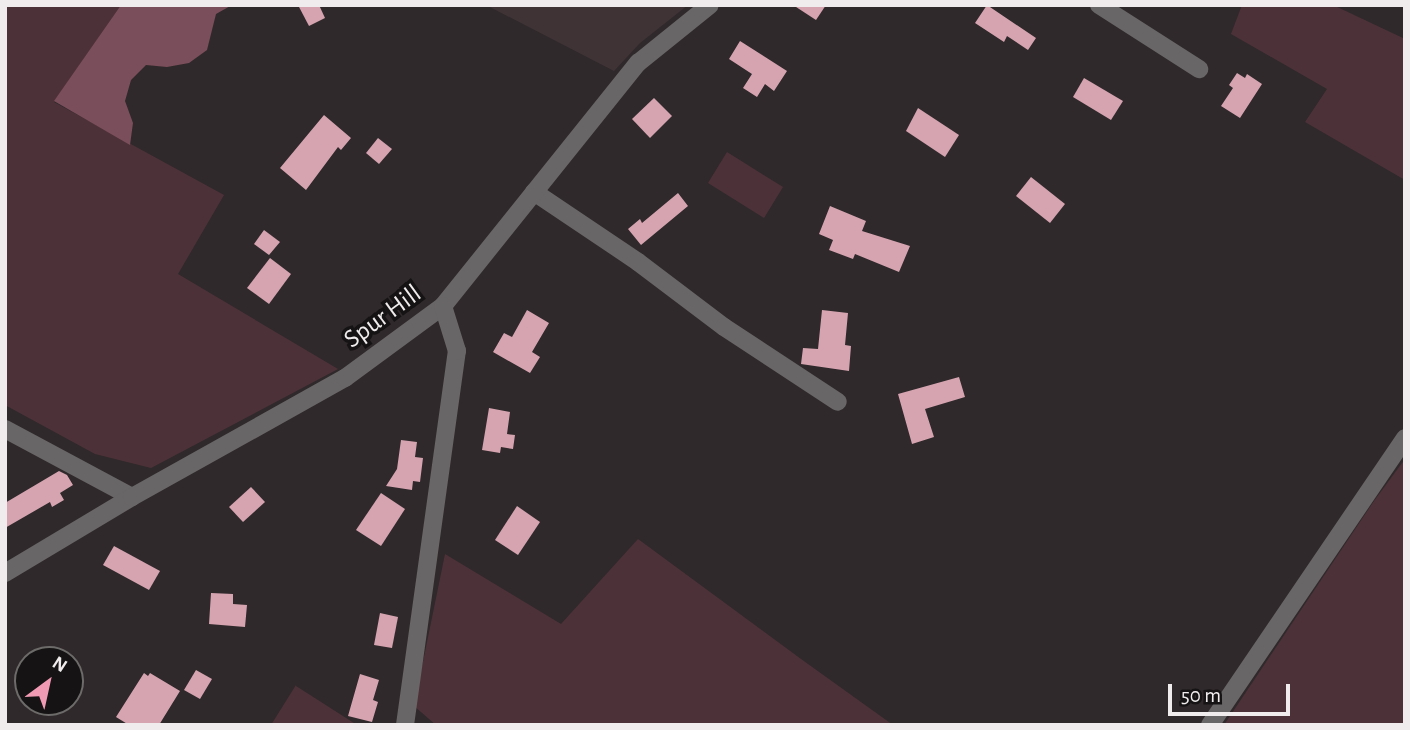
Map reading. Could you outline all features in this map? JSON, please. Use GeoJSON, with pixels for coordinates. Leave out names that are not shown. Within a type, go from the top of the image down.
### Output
{"type":"FeatureCollection","features":[{"type":"Feature","properties":{"kind":"street","name":"Spur Hill"},"geometry":{"type":"LineString","coordinates":[[5,573],[132,497],[345,378],[443,306],[638,63],[710,5]]}},
{"type":"Feature","properties":{"kind":"street"},"geometry":{"type":"LineString","coordinates":[[1099,5],[1199,69]]}},
{"type":"Feature","properties":{"kind":"street"},"geometry":{"type":"LineString","coordinates":[[534,192],[638,262],[724,327],[838,402]]}},
{"type":"Feature","properties":{"kind":"street"},"geometry":{"type":"LineString","coordinates":[[405,725],[457,351],[443,306]]}},
{"type":"Feature","properties":{"kind":"street"},"geometry":{"type":"LineString","coordinates":[[5,429],[132,497]]}},
{"type":"Feature","properties":{"kind":"street"},"geometry":{"type":"LineString","coordinates":[[1210,725],[1405,438]]}},
{"type":"Feature","properties":{"kind":"shaded area"},"geometry":{"type":"Polygon","coordinates":[[[5,5],[121,5],[54,102],[224,195],[178,274],[338,369],[151,468],[95,454],[5,405],[5,5]]]}},
{"type":"Feature","properties":{"kind":"shaded area"},"geometry":{"type":"Polygon","coordinates":[[[121,5],[232,5],[216,14],[207,50],[189,63],[167,67],[146,65],[131,80],[125,101],[133,123],[130,145],[54,101],[121,5]]]}},
{"type":"Feature","properties":{"kind":"shaded area"},"geometry":{"type":"Polygon","coordinates":[[[486,5],[688,5],[640,43],[614,71],[486,5]]]}},
{"type":"Feature","properties":{"kind":"shaded area"},"geometry":{"type":"Polygon","coordinates":[[[1242,5],[1333,5],[1405,39],[1405,180],[1305,122],[1327,89],[1231,34],[1242,5]]]}},
{"type":"Feature","properties":{"kind":"shaded area"},"geometry":{"type":"Polygon","coordinates":[[[727,152],[783,187],[764,218],[708,183],[727,152]]]}},
{"type":"Feature","properties":{"kind":"shaded area"},"geometry":{"type":"Polygon","coordinates":[[[1405,459],[1405,725],[1224,725],[1374,501],[1405,459]]]}},
{"type":"Feature","properties":{"kind":"shaded area"},"geometry":{"type":"Polygon","coordinates":[[[638,539],[893,725],[436,725],[414,706],[445,554],[561,624],[638,539]]]}},
{"type":"Feature","properties":{"kind":"shaded area"},"geometry":{"type":"Polygon","coordinates":[[[296,686],[357,725],[271,725],[296,686]]]}},
{"type":"Feature","properties":{"kind":"building"},"geometry":{"type":"Polygon","coordinates":[[[298,5],[319,5],[325,18],[309,26],[298,5]]]}},
{"type":"Feature","properties":{"kind":"building"},"geometry":{"type":"Polygon","coordinates":[[[793,5],[826,5],[816,20],[793,5]]]}},
{"type":"Feature","properties":{"kind":"building"},"geometry":{"type":"Polygon","coordinates":[[[987,5],[1036,38],[1028,50],[1007,36],[1004,42],[975,23],[987,5]]]}},
{"type":"Feature","properties":{"kind":"building"},"geometry":{"type":"Polygon","coordinates":[[[740,41],[787,71],[774,91],[765,84],[757,97],[743,88],[752,74],[729,59],[740,41]]]}},
{"type":"Feature","properties":{"kind":"building"},"geometry":{"type":"Polygon","coordinates":[[[1237,73],[1245,78],[1247,74],[1262,84],[1240,118],[1221,106],[1233,88],[1229,85],[1237,73]]]}},
{"type":"Feature","properties":{"kind":"building"},"geometry":{"type":"Polygon","coordinates":[[[1084,78],[1123,101],[1111,120],[1073,97],[1084,78]]]}},
{"type":"Feature","properties":{"kind":"building"},"geometry":{"type":"Polygon","coordinates":[[[654,98],[672,116],[650,138],[632,119],[654,98]]]}},
{"type":"Feature","properties":{"kind":"building"},"geometry":{"type":"Polygon","coordinates":[[[918,108],[959,135],[945,157],[906,131],[918,108]]]}},
{"type":"Feature","properties":{"kind":"building"},"geometry":{"type":"Polygon","coordinates":[[[324,115],[351,138],[341,150],[338,147],[306,190],[280,168],[324,115]]]}},
{"type":"Feature","properties":{"kind":"building"},"geometry":{"type":"Polygon","coordinates":[[[378,138],[392,149],[379,164],[366,153],[378,138]]]}},
{"type":"Feature","properties":{"kind":"building"},"geometry":{"type":"Polygon","coordinates":[[[1031,177],[1065,204],[1050,223],[1016,196],[1031,177]]]}},
{"type":"Feature","properties":{"kind":"building"},"geometry":{"type":"Polygon","coordinates":[[[678,193],[688,206],[641,245],[628,229],[640,219],[642,223],[678,193]]]}},
{"type":"Feature","properties":{"kind":"building"},"geometry":{"type":"Polygon","coordinates":[[[830,206],[866,221],[862,231],[910,246],[899,272],[855,254],[853,259],[829,250],[833,240],[819,234],[830,206]]]}},
{"type":"Feature","properties":{"kind":"building"},"geometry":{"type":"Polygon","coordinates":[[[264,230],[280,242],[269,255],[254,244],[264,230]]]}},
{"type":"Feature","properties":{"kind":"building"},"geometry":{"type":"Polygon","coordinates":[[[270,258],[291,274],[269,304],[247,288],[270,258]]]}},
{"type":"Feature","properties":{"kind":"building"},"geometry":{"type":"Polygon","coordinates":[[[527,310],[549,323],[532,352],[540,357],[530,373],[493,352],[504,333],[512,337],[527,310]]]}},
{"type":"Feature","properties":{"kind":"building"},"geometry":{"type":"Polygon","coordinates":[[[822,310],[848,313],[845,345],[851,346],[849,371],[801,364],[803,348],[818,349],[822,310]]]}},
{"type":"Feature","properties":{"kind":"building"},"geometry":{"type":"Polygon","coordinates":[[[959,377],[965,397],[925,409],[934,437],[912,444],[898,394],[959,377]]]}},
{"type":"Feature","properties":{"kind":"building"},"geometry":{"type":"Polygon","coordinates":[[[489,408],[510,412],[507,434],[515,435],[513,449],[501,447],[500,453],[482,450],[489,408]]]}},
{"type":"Feature","properties":{"kind":"building"},"geometry":{"type":"Polygon","coordinates":[[[401,440],[417,442],[415,457],[423,458],[420,482],[413,481],[412,490],[386,486],[397,469],[401,440]]]}},
{"type":"Feature","properties":{"kind":"building"},"geometry":{"type":"Polygon","coordinates":[[[59,471],[67,475],[73,485],[60,493],[64,500],[52,507],[50,502],[5,528],[5,503],[59,471]]]}},
{"type":"Feature","properties":{"kind":"building"},"geometry":{"type":"Polygon","coordinates":[[[251,487],[265,502],[243,522],[229,507],[251,487]]]}},
{"type":"Feature","properties":{"kind":"building"},"geometry":{"type":"Polygon","coordinates":[[[381,493],[405,509],[381,546],[356,530],[381,493]]]}},
{"type":"Feature","properties":{"kind":"building"},"geometry":{"type":"Polygon","coordinates":[[[517,506],[540,522],[518,555],[495,540],[517,506]]]}},
{"type":"Feature","properties":{"kind":"building"},"geometry":{"type":"Polygon","coordinates":[[[114,546],[160,571],[149,590],[103,565],[114,546]]]}},
{"type":"Feature","properties":{"kind":"building"},"geometry":{"type":"Polygon","coordinates":[[[211,593],[233,594],[233,604],[247,605],[245,627],[209,624],[211,593]]]}},
{"type":"Feature","properties":{"kind":"building"},"geometry":{"type":"Polygon","coordinates":[[[380,613],[398,617],[392,648],[374,645],[380,613]]]}},
{"type":"Feature","properties":{"kind":"building"},"geometry":{"type":"Polygon","coordinates":[[[196,670],[212,679],[200,699],[184,690],[196,670]]]}},
{"type":"Feature","properties":{"kind":"building"},"geometry":{"type":"Polygon","coordinates":[[[144,673],[148,676],[150,673],[180,691],[159,725],[129,725],[116,717],[144,673]]]}},
{"type":"Feature","properties":{"kind":"building"},"geometry":{"type":"Polygon","coordinates":[[[360,674],[379,680],[373,700],[378,702],[372,722],[348,716],[360,674]]]}}]}
